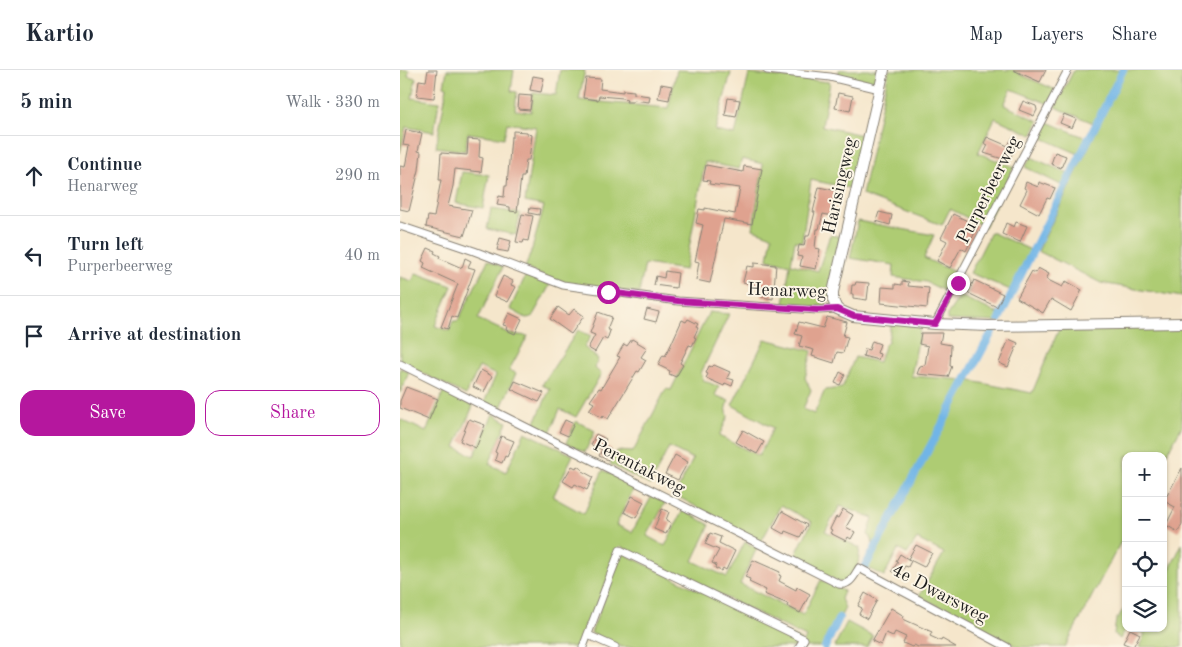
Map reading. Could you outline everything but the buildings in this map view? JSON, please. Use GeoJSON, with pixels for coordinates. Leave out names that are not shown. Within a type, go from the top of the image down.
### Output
{"type":"FeatureCollection","features":[{"type":"Feature","properties":{"kind":"street"},"geometry":{"type":"LineString","coordinates":[[767,70],[830,77],[880,89]]}},
{"type":"Feature","properties":{"kind":"street","name":"Harisingweg"},"geometry":{"type":"LineString","coordinates":[[837,309],[833,300],[833,292],[884,70]]}},
{"type":"Feature","properties":{"kind":"street","name":"Purperbeerweg"},"geometry":{"type":"LineString","coordinates":[[935,324],[1068,70]]}},
{"type":"Feature","properties":{"kind":"street","name":"Henarweg"},"geometry":{"type":"LineString","coordinates":[[400,226],[474,251],[563,285],[678,301],[818,310],[837,309],[854,316],[935,324],[989,326],[1182,322]]}},
{"type":"Feature","properties":{"kind":"street","name":"Perentakweg"},"geometry":{"type":"LineString","coordinates":[[400,364],[838,584],[849,582],[860,568]]}},
{"type":"Feature","properties":{"kind":"street"},"geometry":{"type":"LineString","coordinates":[[583,647],[620,550],[804,639],[799,647]]}},
{"type":"Feature","properties":{"kind":"street","name":"4e Dwarsweg"},"geometry":{"type":"LineString","coordinates":[[860,568],[1007,647]]}},
{"type":"Feature","properties":{"kind":"street"},"geometry":{"type":"LineString","coordinates":[[588,635],[615,647]]}},
{"type":"Feature","properties":{"kind":"green space"},"geometry":{"type":"Polygon","coordinates":[[[400,70],[409,70],[408,76],[416,78],[412,98],[439,102],[434,132],[406,127],[400,153],[400,70]]]}},
{"type":"Feature","properties":{"kind":"green space"},"geometry":{"type":"Polygon","coordinates":[[[447,70],[514,70],[511,91],[517,92],[515,110],[531,112],[533,93],[556,95],[560,70],[585,70],[579,100],[668,108],[677,70],[731,73],[715,131],[735,135],[749,74],[830,82],[822,126],[866,136],[854,189],[811,180],[802,242],[795,241],[791,264],[818,271],[830,235],[843,237],[828,303],[818,307],[784,304],[790,265],[768,259],[772,236],[753,229],[763,164],[742,159],[739,169],[705,162],[685,270],[645,264],[639,293],[564,285],[525,268],[544,206],[525,202],[536,127],[507,123],[504,138],[468,133],[465,151],[436,147],[447,87],[444,86],[447,70]]]}},
{"type":"Feature","properties":{"kind":"green space"},"geometry":{"type":"Polygon","coordinates":[[[839,70],[878,70],[875,85],[838,75],[839,70]]]}},
{"type":"Feature","properties":{"kind":"green space"},"geometry":{"type":"Polygon","coordinates":[[[889,70],[1021,70],[1019,74],[1056,90],[1049,104],[1011,89],[1004,105],[1039,121],[1032,135],[995,118],[978,153],[1014,167],[985,227],[950,209],[942,225],[862,195],[889,70]]]}},
{"type":"Feature","properties":{"kind":"green space"},"geometry":{"type":"Polygon","coordinates":[[[1074,70],[1123,70],[1096,124],[1055,107],[1074,70]]]}},
{"type":"Feature","properties":{"kind":"green space"},"geometry":{"type":"Polygon","coordinates":[[[1126,70],[1182,70],[1182,297],[1101,283],[1038,251],[1126,70]]]}},
{"type":"Feature","properties":{"kind":"green space"},"geometry":{"type":"Polygon","coordinates":[[[1048,122],[1089,139],[1081,155],[1040,137],[1048,122]]]}},
{"type":"Feature","properties":{"kind":"green space"},"geometry":{"type":"Polygon","coordinates":[[[1031,157],[1071,175],[1065,187],[1025,167],[1031,157]]]}},
{"type":"Feature","properties":{"kind":"green space"},"geometry":{"type":"Polygon","coordinates":[[[462,172],[489,175],[483,208],[456,203],[462,172]]]}},
{"type":"Feature","properties":{"kind":"green space"},"geometry":{"type":"Polygon","coordinates":[[[491,209],[520,213],[516,235],[487,229],[491,209]]]}},
{"type":"Feature","properties":{"kind":"green space"},"geometry":{"type":"Polygon","coordinates":[[[858,221],[934,235],[924,258],[959,274],[949,293],[926,282],[893,277],[894,265],[850,258],[858,221]]]}},
{"type":"Feature","properties":{"kind":"green space"},"geometry":{"type":"Polygon","coordinates":[[[991,232],[1033,251],[1013,291],[970,273],[991,232]]]}},
{"type":"Feature","properties":{"kind":"green space"},"geometry":{"type":"Polygon","coordinates":[[[488,260],[503,267],[478,319],[510,334],[528,336],[509,370],[516,373],[500,410],[484,403],[496,375],[479,367],[466,395],[400,362],[400,277],[412,281],[416,273],[452,286],[435,326],[449,331],[453,321],[458,321],[488,260]]]}},
{"type":"Feature","properties":{"kind":"green space"},"geometry":{"type":"Polygon","coordinates":[[[526,275],[550,285],[532,317],[526,318],[510,309],[526,275]]]}},
{"type":"Feature","properties":{"kind":"green space"},"geometry":{"type":"Polygon","coordinates":[[[960,296],[1001,315],[997,322],[947,320],[947,315],[960,296]]]}},
{"type":"Feature","properties":{"kind":"green space"},"geometry":{"type":"Polygon","coordinates":[[[709,312],[729,314],[701,373],[703,380],[719,387],[715,395],[729,401],[726,406],[728,417],[719,436],[759,456],[773,428],[732,405],[765,339],[812,351],[805,378],[811,390],[803,409],[814,414],[825,390],[842,388],[855,357],[879,362],[884,346],[888,342],[891,323],[921,326],[911,376],[966,380],[1032,393],[1059,329],[1182,325],[1182,426],[1167,454],[1167,452],[1122,452],[1122,540],[1065,647],[1018,647],[919,596],[944,553],[917,539],[907,554],[898,549],[884,576],[865,567],[875,548],[868,534],[873,518],[840,506],[825,531],[860,548],[858,565],[854,573],[841,583],[795,559],[812,522],[781,505],[761,542],[675,495],[693,459],[669,447],[650,485],[610,464],[617,451],[633,452],[666,389],[671,390],[709,312]]]}},
{"type":"Feature","properties":{"kind":"green space"},"geometry":{"type":"Polygon","coordinates":[[[578,330],[591,336],[584,347],[598,359],[595,368],[601,374],[576,417],[560,409],[549,435],[533,427],[550,389],[542,385],[578,330]]]}},
{"type":"Feature","properties":{"kind":"green space"},"geometry":{"type":"Polygon","coordinates":[[[400,368],[409,372],[400,393],[400,368]]]}},
{"type":"Feature","properties":{"kind":"green space"},"geometry":{"type":"Polygon","coordinates":[[[444,390],[473,406],[455,447],[474,456],[493,414],[507,422],[489,464],[506,472],[525,432],[573,455],[553,497],[584,514],[603,470],[635,486],[616,525],[632,532],[652,496],[665,503],[647,536],[665,546],[683,510],[710,525],[693,561],[727,577],[745,542],[757,548],[740,584],[803,615],[821,580],[844,591],[841,599],[845,608],[825,647],[801,647],[806,637],[620,546],[581,647],[400,647],[400,419],[426,432],[444,390]]]}},
{"type":"Feature","properties":{"kind":"green space"},"geometry":{"type":"Polygon","coordinates":[[[576,421],[595,431],[585,452],[566,443],[576,421]]]}},
{"type":"Feature","properties":{"kind":"green space"},"geometry":{"type":"Polygon","coordinates":[[[1182,544],[1182,647],[1139,647],[1145,634],[1141,632],[1167,632],[1167,575],[1182,544]]]}},
{"type":"Feature","properties":{"kind":"green space"},"geometry":{"type":"Polygon","coordinates":[[[622,553],[801,640],[797,647],[621,647],[591,633],[622,553]]]}},
{"type":"Feature","properties":{"kind":"green space"},"geometry":{"type":"Polygon","coordinates":[[[1122,612],[1122,632],[1124,632],[1120,639],[1114,634],[1116,620],[1122,612]]]}},
{"type":"Feature","properties":{"kind":"green space"},"geometry":{"type":"Polygon","coordinates":[[[847,622],[873,636],[867,647],[834,647],[847,622]]]}},
{"type":"Feature","properties":{"kind":"waterway"},"geometry":{"type":"LineString","coordinates":[[999,319],[1123,70]]}},
{"type":"Feature","properties":{"kind":"waterway"},"geometry":{"type":"LineString","coordinates":[[865,567],[992,332]]}},
{"type":"Feature","properties":{"kind":"waterway"},"geometry":{"type":"LineString","coordinates":[[825,647],[839,618]]}},
{"type":"Feature","properties":{"kind":"route"},"geometry":{"type":"LineString","coordinates":[[608,292],[678,301],[818,310],[837,309],[854,316],[908,323],[935,324],[958,283]]}}]}
